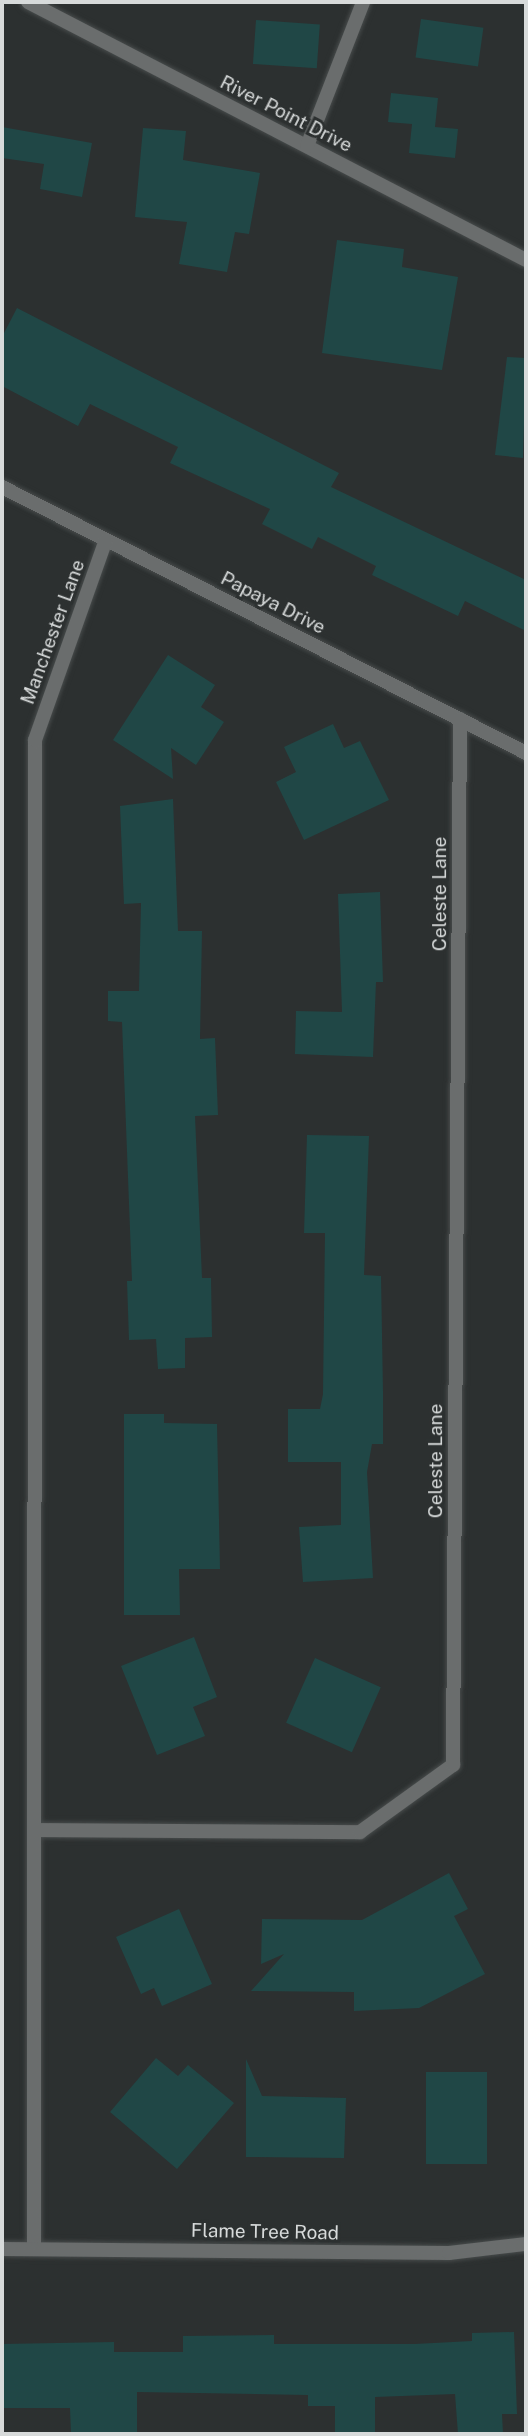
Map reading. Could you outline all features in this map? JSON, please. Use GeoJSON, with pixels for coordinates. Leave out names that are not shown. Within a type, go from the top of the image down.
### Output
{"type":"FeatureCollection","features":[{"type":"Feature","properties":{"kind":"street","name":"River Point Drive"},"geometry":{"type":"LineString","coordinates":[[28,2],[526,260]]}},
{"type":"Feature","properties":{"kind":"street"},"geometry":{"type":"LineString","coordinates":[[307,146],[363,2]]}},
{"type":"Feature","properties":{"kind":"street","name":"Papaya Drive"},"geometry":{"type":"LineString","coordinates":[[2,488],[526,753]]}},
{"type":"Feature","properties":{"kind":"street","name":"Manchester Lane"},"geometry":{"type":"LineString","coordinates":[[34,2248],[35,740],[106,540]]}},
{"type":"Feature","properties":{"kind":"street","name":"Celeste Lane"},"geometry":{"type":"LineString","coordinates":[[36,1830],[360,1832],[453,1765],[460,719]]}},
{"type":"Feature","properties":{"kind":"street","name":"Flame Tree Road"},"geometry":{"type":"LineString","coordinates":[[2,2249],[449,2253],[526,2244]]}},
{"type":"Feature","properties":{"kind":"building"},"geometry":{"type":"Polygon","coordinates":[[[421,19],[483,28],[478,66],[416,58],[421,19]]]}},
{"type":"Feature","properties":{"kind":"building"},"geometry":{"type":"Polygon","coordinates":[[[256,20],[320,24],[317,68],[253,64],[256,20]]]}},
{"type":"Feature","properties":{"kind":"building"},"geometry":{"type":"Polygon","coordinates":[[[391,93],[438,98],[435,127],[458,129],[455,158],[409,153],[412,124],[388,122],[391,93]]]}},
{"type":"Feature","properties":{"kind":"building"},"geometry":{"type":"Polygon","coordinates":[[[2,127],[92,143],[82,197],[40,189],[44,164],[2,158],[2,127]]]}},
{"type":"Feature","properties":{"kind":"building"},"geometry":{"type":"Polygon","coordinates":[[[143,128],[186,131],[183,160],[260,173],[249,234],[235,232],[227,272],[179,264],[187,222],[135,217],[143,128]]]}},
{"type":"Feature","properties":{"kind":"building"},"geometry":{"type":"Polygon","coordinates":[[[337,240],[404,249],[402,267],[458,277],[442,370],[322,353],[337,240]]]}},
{"type":"Feature","properties":{"kind":"building"},"geometry":{"type":"Polygon","coordinates":[[[17,308],[339,473],[331,487],[526,580],[526,631],[465,601],[458,616],[372,575],[376,566],[318,537],[312,549],[262,524],[270,509],[170,463],[178,447],[90,404],[78,426],[2,386],[2,337],[17,308]]]}},
{"type":"Feature","properties":{"kind":"building"},"geometry":{"type":"Polygon","coordinates":[[[507,357],[526,358],[523,458],[495,455],[507,357]]]}},
{"type":"Feature","properties":{"kind":"building"},"geometry":{"type":"Polygon","coordinates":[[[168,655],[215,685],[201,707],[224,722],[196,765],[171,748],[173,779],[113,740],[168,655]]]}},
{"type":"Feature","properties":{"kind":"building"},"geometry":{"type":"Polygon","coordinates":[[[333,724],[344,748],[360,741],[389,800],[304,840],[276,782],[296,772],[284,747],[333,724]]]}},
{"type":"Feature","properties":{"kind":"building"},"geometry":{"type":"Polygon","coordinates":[[[173,799],[178,931],[202,931],[200,1039],[215,1038],[218,1115],[195,1116],[202,1278],[211,1278],[212,1337],[185,1338],[185,1368],[158,1369],[156,1339],[129,1340],[127,1281],[132,1281],[122,1022],[108,1021],[108,991],[139,991],[141,903],[124,904],[120,806],[173,799]]]}},
{"type":"Feature","properties":{"kind":"building"},"geometry":{"type":"Polygon","coordinates":[[[380,892],[383,982],[376,982],[373,1057],[295,1054],[296,1011],[342,1012],[338,894],[380,892]]]}},
{"type":"Feature","properties":{"kind":"building"},"geometry":{"type":"Polygon","coordinates":[[[307,1135],[369,1136],[364,1275],[381,1276],[383,1393],[383,1444],[372,1444],[367,1472],[373,1578],[303,1582],[299,1527],[341,1525],[341,1462],[288,1462],[288,1409],[320,1409],[323,1394],[325,1233],[304,1233],[307,1135]]]}},
{"type":"Feature","properties":{"kind":"building"},"geometry":{"type":"Polygon","coordinates":[[[124,1414],[164,1414],[164,1423],[217,1424],[220,1569],[179,1569],[180,1615],[124,1615],[124,1414]]]}},
{"type":"Feature","properties":{"kind":"building"},"geometry":{"type":"Polygon","coordinates":[[[194,1637],[217,1697],[193,1707],[205,1736],[157,1755],[121,1666],[194,1637]]]}},
{"type":"Feature","properties":{"kind":"building"},"geometry":{"type":"Polygon","coordinates":[[[315,1658],[381,1687],[352,1752],[286,1723],[315,1658]]]}},
{"type":"Feature","properties":{"kind":"building"},"geometry":{"type":"Polygon","coordinates":[[[449,1873],[468,1909],[454,1916],[485,1974],[419,2008],[354,2011],[354,1992],[251,1991],[284,1954],[261,1964],[262,1919],[362,1920],[449,1873]]]}},
{"type":"Feature","properties":{"kind":"building"},"geometry":{"type":"Polygon","coordinates":[[[179,1909],[212,1984],[162,2006],[154,1988],[141,1994],[116,1937],[179,1909]]]}},
{"type":"Feature","properties":{"kind":"building"},"geometry":{"type":"Polygon","coordinates":[[[156,2058],[178,2076],[188,2065],[234,2103],[177,2169],[110,2112],[156,2058]]]}},
{"type":"Feature","properties":{"kind":"building"},"geometry":{"type":"Polygon","coordinates":[[[246,2059],[262,2096],[346,2098],[344,2158],[246,2157],[246,2059]]]}},
{"type":"Feature","properties":{"kind":"building"},"geometry":{"type":"Polygon","coordinates":[[[426,2072],[487,2072],[487,2164],[426,2164],[426,2072]]]}},
{"type":"Feature","properties":{"kind":"building"},"geometry":{"type":"Polygon","coordinates":[[[514,2332],[517,2414],[502,2414],[503,2434],[458,2434],[455,2394],[375,2397],[375,2434],[335,2434],[335,2406],[308,2406],[308,2395],[137,2392],[137,2434],[71,2434],[70,2408],[2,2408],[2,2344],[114,2342],[114,2352],[183,2352],[183,2336],[274,2335],[274,2344],[415,2344],[472,2341],[472,2333],[514,2332]]]}}]}
